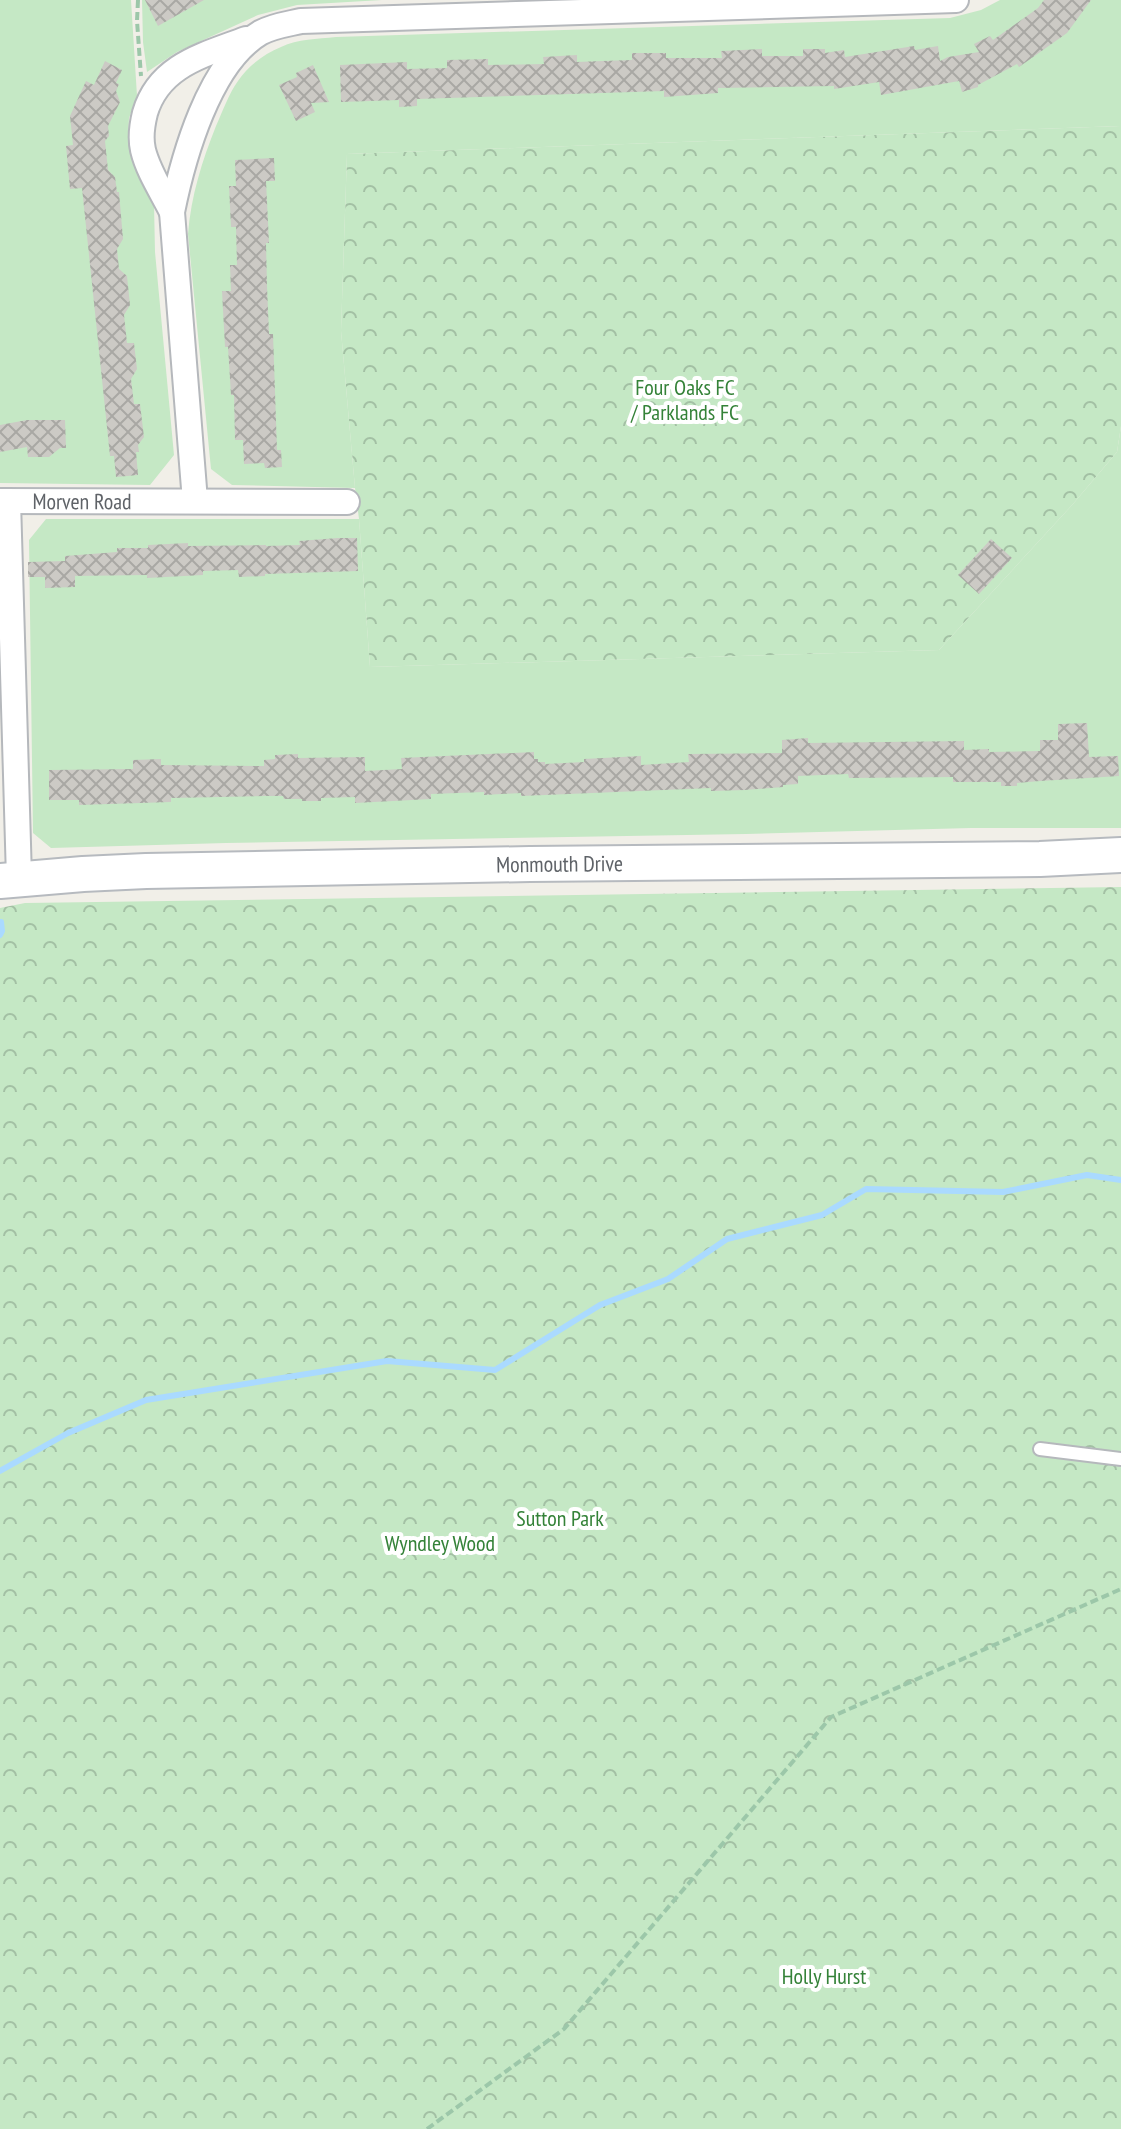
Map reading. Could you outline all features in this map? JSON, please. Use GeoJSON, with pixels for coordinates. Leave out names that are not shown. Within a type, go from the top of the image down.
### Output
{"type":"FeatureCollection","features":[{"type":"Feature","properties":{"kind":"street"},"geometry":{"type":"LineString","coordinates":[[172,212],[143,149],[141,136],[147,106],[162,80],[174,69],[271,28],[301,21],[956,0]]}},
{"type":"Feature","properties":{"kind":"street"},"geometry":{"type":"LineString","coordinates":[[195,501],[172,212],[182,166],[204,107],[231,60],[259,34]]}},
{"type":"Feature","properties":{"kind":"street","name":"Morven Road"},"geometry":{"type":"LineString","coordinates":[[10,879],[4,501],[347,502]]}},
{"type":"Feature","properties":{"kind":"street","name":"Monmouth Drive"},"geometry":{"type":"LineString","coordinates":[[10,879],[274,869],[1040,859],[1121,855]]}},
{"type":"Feature","properties":{"kind":"lane"},"geometry":{"type":"LineString","coordinates":[[1040,1449],[1121,1459]]}},
{"type":"Feature","properties":{"kind":"path"},"geometry":{"type":"LineString","coordinates":[[138,0],[139,68],[147,106]]}},
{"type":"Feature","properties":{"kind":"path"},"geometry":{"type":"LineString","coordinates":[[427,2129],[564,2029],[831,1717],[1121,1589]]}},
{"type":"Feature","properties":{"kind":"green space"},"geometry":{"type":"Polygon","coordinates":[[[0,0],[131,0],[137,96],[129,118],[128,138],[137,172],[154,204],[155,252],[174,455],[150,485],[0,483],[0,0]]]}},
{"type":"Feature","properties":{"kind":"green space"},"geometry":{"type":"Polygon","coordinates":[[[142,0],[382,0],[297,5],[258,15],[177,52],[147,72],[142,0]]]}},
{"type":"Feature","properties":{"kind":"green space"},"geometry":{"type":"Polygon","coordinates":[[[1000,0],[1121,0],[1121,126],[347,154],[341,331],[355,488],[232,485],[211,469],[189,220],[202,166],[228,97],[247,70],[269,53],[294,42],[336,37],[950,18],[981,10],[1000,0]]]}},
{"type":"Feature","properties":{"kind":"green space","name":"Four Oaks FC / Parklands FC"},"geometry":{"type":"Polygon","coordinates":[[[1121,126],[1121,426],[1117,452],[939,650],[370,667],[341,331],[347,154],[1121,126]]]}},
{"type":"Feature","properties":{"kind":"green space"},"geometry":{"type":"Polygon","coordinates":[[[1121,426],[1121,828],[971,828],[51,848],[33,833],[29,540],[46,519],[359,519],[370,667],[939,650],[1117,452],[1121,426]]]}},
{"type":"Feature","properties":{"kind":"green space","name":"Sutton Park"},"geometry":{"type":"Polygon","coordinates":[[[1121,887],[1121,2129],[0,2129],[0,908],[25,903],[1121,887]]]}},
{"type":"Feature","properties":{"kind":"building"},"geometry":{"type":"Polygon","coordinates":[[[145,0],[204,0],[158,26],[145,0]]]}},
{"type":"Feature","properties":{"kind":"building"},"geometry":{"type":"Polygon","coordinates":[[[1044,0],[1091,0],[1067,33],[1019,67],[1017,64],[978,87],[962,92],[959,81],[881,95],[879,82],[834,89],[834,86],[718,88],[718,93],[664,97],[664,91],[417,99],[417,106],[399,107],[399,100],[341,102],[340,65],[407,62],[407,69],[447,68],[447,60],[488,59],[488,65],[544,64],[543,57],[577,55],[577,62],[632,60],[632,53],[666,53],[666,58],[722,58],[721,51],[762,49],[762,56],[803,56],[803,49],[825,49],[825,53],[844,50],[845,57],[914,46],[915,50],[938,46],[940,61],[979,52],[974,44],[990,36],[993,40],[1038,8],[1044,0]]]}},
{"type":"Feature","properties":{"kind":"building"},"geometry":{"type":"Polygon","coordinates":[[[105,61],[122,70],[116,83],[119,84],[116,91],[120,102],[108,126],[109,136],[105,141],[108,170],[115,177],[119,192],[123,239],[117,249],[119,269],[127,276],[130,305],[124,315],[127,343],[134,343],[137,369],[131,379],[134,404],[140,404],[144,437],[138,445],[139,452],[136,452],[138,475],[116,477],[114,456],[110,456],[82,188],[70,189],[66,146],[73,145],[70,116],[86,81],[94,85],[105,61]]]}},
{"type":"Feature","properties":{"kind":"building"},"geometry":{"type":"Polygon","coordinates":[[[313,65],[329,102],[311,103],[315,112],[296,121],[279,85],[313,65]]]}},
{"type":"Feature","properties":{"kind":"building"},"geometry":{"type":"Polygon","coordinates":[[[274,158],[275,181],[266,181],[269,243],[266,243],[267,286],[269,334],[273,334],[277,450],[281,450],[282,467],[265,468],[264,463],[244,464],[243,440],[235,440],[234,395],[231,395],[228,347],[225,347],[222,291],[231,291],[230,265],[237,265],[236,227],[231,227],[229,186],[236,186],[235,160],[274,158]]]}},
{"type":"Feature","properties":{"kind":"building"},"geometry":{"type":"Polygon","coordinates":[[[27,420],[65,420],[66,448],[60,448],[49,457],[28,457],[27,447],[0,452],[0,425],[27,420]]]}},
{"type":"Feature","properties":{"kind":"building"},"geometry":{"type":"Polygon","coordinates":[[[357,538],[358,571],[239,577],[238,570],[147,578],[147,575],[75,576],[75,587],[45,588],[45,577],[28,577],[28,562],[65,561],[65,556],[117,552],[117,548],[188,543],[188,546],[300,545],[299,541],[357,538]]]}},
{"type":"Feature","properties":{"kind":"building"},"geometry":{"type":"Polygon","coordinates":[[[991,539],[1012,558],[979,594],[958,575],[991,539]]]}},
{"type":"Feature","properties":{"kind":"building"},"geometry":{"type":"Polygon","coordinates":[[[1087,723],[1089,757],[1118,756],[1119,776],[1001,786],[1001,782],[953,782],[953,777],[849,778],[848,774],[798,776],[798,784],[745,790],[711,791],[711,788],[521,796],[521,793],[484,795],[484,792],[431,794],[431,799],[355,803],[355,797],[302,801],[284,799],[283,796],[171,798],[171,802],[79,805],[79,800],[49,800],[49,770],[133,769],[133,760],[161,759],[161,765],[264,766],[264,760],[275,759],[275,755],[298,754],[298,758],[365,757],[365,771],[402,769],[401,758],[534,752],[534,759],[545,764],[641,756],[641,765],[689,762],[688,754],[782,753],[782,740],[808,738],[808,743],[964,741],[964,750],[1040,751],[1040,740],[1058,740],[1058,724],[1087,723]]]}},
{"type":"Feature","properties":{"kind":"waterway"},"geometry":{"type":"LineString","coordinates":[[0,935],[1,922]]}},
{"type":"Feature","properties":{"kind":"waterway"},"geometry":{"type":"LineString","coordinates":[[0,1471],[68,1433],[146,1400],[387,1361],[495,1370],[600,1305],[668,1279],[727,1239],[822,1215],[866,1189],[1003,1192],[1087,1175],[1121,1180]]}},
{"type":"Feature","properties":{"kind":"park label","name":"Wyndley Wood"},"geometry":{"type":"Point","coordinates":[440,1543]}},
{"type":"Feature","properties":{"kind":"park label","name":"Holly Hurst"},"geometry":{"type":"Point","coordinates":[824,1976]}}]}
